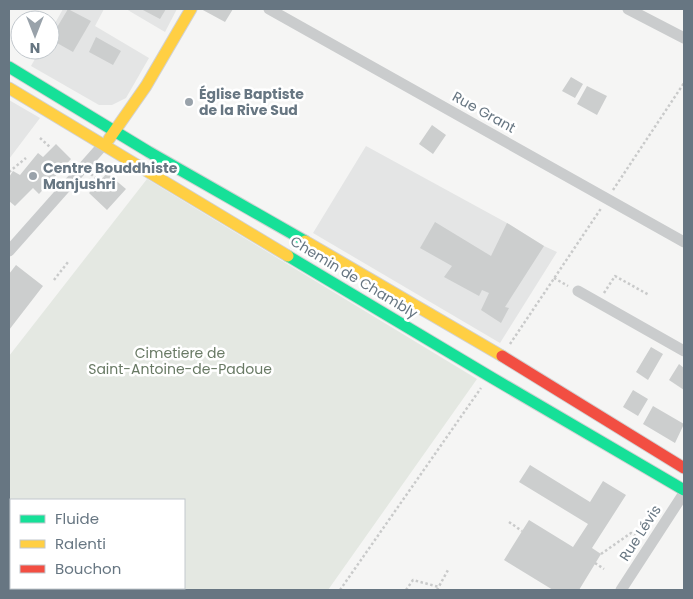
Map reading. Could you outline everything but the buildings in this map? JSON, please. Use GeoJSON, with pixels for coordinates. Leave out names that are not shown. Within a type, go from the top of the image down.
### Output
{"type":"FeatureCollection","features":[{"type":"Feature","properties":{"kind":"main road"},"geometry":{"type":"LineString","coordinates":[[104,144],[146,86],[191,9]]}},
{"type":"Feature","properties":{"kind":"main road","name":"Chemin de Chambly"},"geometry":{"type":"LineString","coordinates":[[9,67],[114,131],[509,360],[684,468]]}},
{"type":"Feature","properties":{"kind":"main road","name":"Chemin de Chambly"},"geometry":{"type":"LineString","coordinates":[[9,88],[684,492]]}},
{"type":"Feature","properties":{"kind":"main road"},"geometry":{"type":"LineString","coordinates":[[351,293],[363,274]]}},
{"type":"Feature","properties":{"kind":"street","name":"Rue Grant"},"geometry":{"type":"LineString","coordinates":[[269,9],[684,242]]}},
{"type":"Feature","properties":{"kind":"street"},"geometry":{"type":"LineString","coordinates":[[628,9],[684,38]]}},
{"type":"Feature","properties":{"kind":"street"},"geometry":{"type":"LineString","coordinates":[[9,251],[104,144]]}},
{"type":"Feature","properties":{"kind":"street"},"geometry":{"type":"LineString","coordinates":[[578,291],[684,351]]}},
{"type":"Feature","properties":{"kind":"street","name":"Rue Lévis"},"geometry":{"type":"LineString","coordinates":[[621,590],[684,492]]}},
{"type":"Feature","properties":{"kind":"path"},"geometry":{"type":"LineString","coordinates":[[610,195],[684,83]]}},
{"type":"Feature","properties":{"kind":"path"},"geometry":{"type":"LineString","coordinates":[[40,138],[52,148]]}},
{"type":"Feature","properties":{"kind":"path"},"geometry":{"type":"LineString","coordinates":[[9,172],[26,158]]}},
{"type":"Feature","properties":{"kind":"path"},"geometry":{"type":"LineString","coordinates":[[510,344],[603,206]]}},
{"type":"Feature","properties":{"kind":"path"},"geometry":{"type":"LineString","coordinates":[[54,280],[68,262]]}},
{"type":"Feature","properties":{"kind":"path"},"geometry":{"type":"LineString","coordinates":[[598,303],[615,276],[648,295]]}},
{"type":"Feature","properties":{"kind":"path"},"geometry":{"type":"LineString","coordinates":[[554,278],[578,291]]}},
{"type":"Feature","properties":{"kind":"path"},"geometry":{"type":"LineString","coordinates":[[340,590],[483,385]]}},
{"type":"Feature","properties":{"kind":"path"},"geometry":{"type":"LineString","coordinates":[[509,522],[522,531]]}},
{"type":"Feature","properties":{"kind":"path"},"geometry":{"type":"LineString","coordinates":[[601,554],[630,533],[650,545]]}},
{"type":"Feature","properties":{"kind":"path"},"geometry":{"type":"LineString","coordinates":[[595,563],[604,569]]}},
{"type":"Feature","properties":{"kind":"path"},"geometry":{"type":"LineString","coordinates":[[437,590],[448,570]]}},
{"type":"Feature","properties":{"kind":"path"},"geometry":{"type":"LineString","coordinates":[[406,590],[413,580],[439,587]]}},
{"type":"Feature","properties":{"kind":"shaded area"},"geometry":{"type":"Polygon","coordinates":[[[63,9],[104,9],[95,26],[149,58],[126,98],[112,105],[99,105],[31,66],[34,60],[60,60],[60,14],[63,9]]]}},
{"type":"Feature","properties":{"kind":"shaded area"},"geometry":{"type":"Polygon","coordinates":[[[126,9],[177,9],[165,32],[126,9]]]}},
{"type":"Feature","properties":{"kind":"shaded area"},"geometry":{"type":"Polygon","coordinates":[[[9,100],[40,118],[9,159],[9,100]]]}},
{"type":"Feature","properties":{"kind":"shaded area"},"geometry":{"type":"Polygon","coordinates":[[[366,146],[557,252],[500,343],[313,233],[366,146]]]}},
{"type":"Feature","properties":{"kind":"green space","name":"Cimetiere de Saint-Antoine-de-Padoue"},"geometry":{"type":"Polygon","coordinates":[[[147,179],[477,379],[328,590],[9,590],[9,356],[147,179]]]}},
{"type":"Feature","properties":{"kind":"traffic: fast"},"geometry":{"type":"LineString","coordinates":[[9,67],[149,152],[305,241]]}},
{"type":"Feature","properties":{"kind":"traffic: fast"},"geometry":{"type":"LineString","coordinates":[[288,256],[684,490]]}},
{"type":"Feature","properties":{"kind":"traffic: slow"},"geometry":{"type":"LineString","coordinates":[[109,139],[146,86],[191,9]]}},
{"type":"Feature","properties":{"kind":"traffic: slow"},"geometry":{"type":"LineString","coordinates":[[9,88],[288,256]]}},
{"type":"Feature","properties":{"kind":"traffic: slow"},"geometry":{"type":"LineString","coordinates":[[305,241],[502,356]]}},
{"type":"Feature","properties":{"kind":"traffic: jam"},"geometry":{"type":"LineString","coordinates":[[502,356],[684,468]]}},
{"type":"Feature","properties":{"kind":"place","name":"Église Baptiste de la Rive Sud"},"geometry":{"type":"Point","coordinates":[189,102]}},
{"type":"Feature","properties":{"kind":"place","name":"Centre Bouddhiste Manjushri"},"geometry":{"type":"Point","coordinates":[33,176]}}]}
